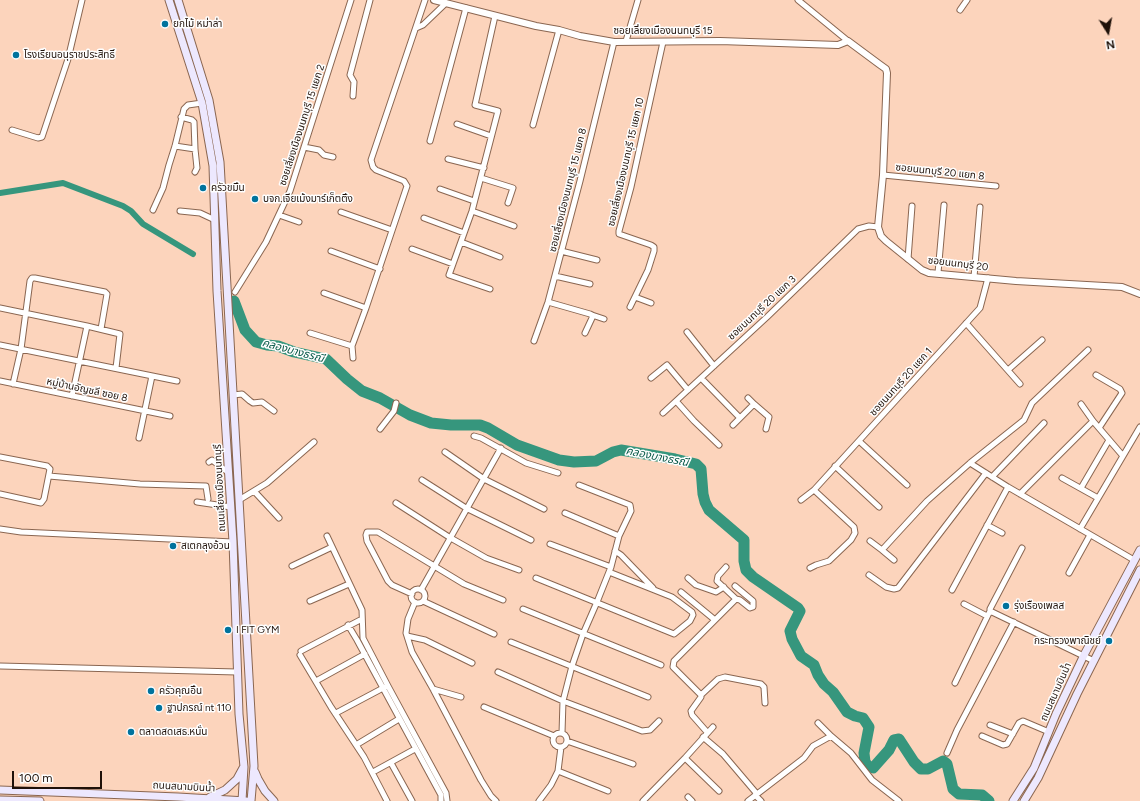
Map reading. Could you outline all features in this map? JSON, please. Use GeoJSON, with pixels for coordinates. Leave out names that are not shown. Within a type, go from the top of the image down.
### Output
{"type":"FeatureCollection","features":[{"type":"Feature","properties":{"kind":"main road","name":"ถนนเลี่ยงเมืองนนทบุรี"},"geometry":{"type":"LineString","coordinates":[[169,0],[202,103],[213,166],[217,291],[233,542],[239,714],[244,767],[244,801]]}},
{"type":"Feature","properties":{"kind":"main road","name":"ถนนเลี่ยงเมืองนนทบุรี"},"geometry":{"type":"LineString","coordinates":[[178,0],[209,100],[220,162],[239,500],[241,564],[254,766],[252,801]]}},
{"type":"Feature","properties":{"kind":"main road"},"geometry":{"type":"LineString","coordinates":[[224,389],[233,395]]}},
{"type":"Feature","properties":{"kind":"main road","name":"ถนนสนามบินน้ำ"},"geometry":{"type":"LineString","coordinates":[[1013,801],[1034,768],[1084,655],[1140,550]]}},
{"type":"Feature","properties":{"kind":"main road","name":"ถนนสนามบินน้ำ"},"geometry":{"type":"LineString","coordinates":[[1024,801],[1041,772],[1094,661],[1140,570]]}},
{"type":"Feature","properties":{"kind":"main road"},"geometry":{"type":"LineString","coordinates":[[254,766],[258,779],[265,791],[274,801]]}},
{"type":"Feature","properties":{"kind":"main road"},"geometry":{"type":"LineString","coordinates":[[206,799],[225,790],[237,779],[244,767]]}},
{"type":"Feature","properties":{"kind":"main road","name":"ถนนสนามบินน้ำ"},"geometry":{"type":"LineString","coordinates":[[0,790],[244,801]]}},
{"type":"Feature","properties":{"kind":"main road"},"geometry":{"type":"LineString","coordinates":[[0,800],[40,801]]}},
{"type":"Feature","properties":{"kind":"street"},"geometry":{"type":"LineString","coordinates":[[12,130],[38,138],[42,137],[68,59],[82,0]]}},
{"type":"Feature","properties":{"kind":"street","name":"ซอยเลี่ยงเมืองนนทบุรี 15 แยก 2"},"geometry":{"type":"LineString","coordinates":[[235,292],[258,254],[290,191],[351,0]]}},
{"type":"Feature","properties":{"kind":"street"},"geometry":{"type":"LineString","coordinates":[[353,96],[354,82],[350,75],[370,0]]}},
{"type":"Feature","properties":{"kind":"street"},"geometry":{"type":"LineString","coordinates":[[353,358],[352,346],[380,269],[407,186],[404,181],[376,170],[373,167],[371,160],[425,0]]}},
{"type":"Feature","properties":{"kind":"street","name":"ซอยเลี่ยงเมืองนนทบุรี 15"},"geometry":{"type":"LineString","coordinates":[[434,0],[536,26],[614,42],[720,41],[838,45],[848,41]]}},
{"type":"Feature","properties":{"kind":"street"},"geometry":{"type":"LineString","coordinates":[[626,41],[638,0]]}},
{"type":"Feature","properties":{"kind":"street"},"geometry":{"type":"LineString","coordinates":[[798,0],[848,41],[886,69],[883,175],[878,227]]}},
{"type":"Feature","properties":{"kind":"street"},"geometry":{"type":"LineString","coordinates":[[960,10],[966,0]]}},
{"type":"Feature","properties":{"kind":"street"},"geometry":{"type":"LineString","coordinates":[[416,28],[423,25],[446,3]]}},
{"type":"Feature","properties":{"kind":"street"},"geometry":{"type":"LineString","coordinates":[[430,141],[466,8]]}},
{"type":"Feature","properties":{"kind":"street"},"geometry":{"type":"LineString","coordinates":[[490,289],[449,275],[472,211],[498,111],[475,105],[495,16]]}},
{"type":"Feature","properties":{"kind":"street"},"geometry":{"type":"LineString","coordinates":[[533,125],[559,30]]}},
{"type":"Feature","properties":{"kind":"street","name":"ซอยเลี่ยงเมืองนนทบุรี 15 แยก 8"},"geometry":{"type":"LineString","coordinates":[[534,341],[548,302],[555,276],[614,42]]}},
{"type":"Feature","properties":{"kind":"street","name":"ซอยเลี่ยงเมืองนนทบุรี 15 แยก 10"},"geometry":{"type":"LineString","coordinates":[[630,307],[648,270],[654,247],[619,234],[619,231],[663,42]]}},
{"type":"Feature","properties":{"kind":"street"},"geometry":{"type":"LineString","coordinates":[[153,210],[163,188],[168,165],[175,146],[181,117],[186,107],[202,103]]}},
{"type":"Feature","properties":{"kind":"street"},"geometry":{"type":"LineString","coordinates":[[181,117],[194,122],[197,168],[195,172]]}},
{"type":"Feature","properties":{"kind":"street"},"geometry":{"type":"LineString","coordinates":[[457,124],[491,136]]}},
{"type":"Feature","properties":{"kind":"street"},"geometry":{"type":"LineString","coordinates":[[175,146],[195,149]]}},
{"type":"Feature","properties":{"kind":"street"},"geometry":{"type":"LineString","coordinates":[[304,147],[319,150],[324,155],[333,157]]}},
{"type":"Feature","properties":{"kind":"street"},"geometry":{"type":"LineString","coordinates":[[448,159],[484,168]]}},
{"type":"Feature","properties":{"kind":"street","name":"ซอยนนทบุรี 20 แยก 8"},"geometry":{"type":"LineString","coordinates":[[883,175],[996,186]]}},
{"type":"Feature","properties":{"kind":"street"},"geometry":{"type":"LineString","coordinates":[[481,178],[513,188],[508,203]]}},
{"type":"Feature","properties":{"kind":"street"},"geometry":{"type":"LineString","coordinates":[[440,190],[474,201]]}},
{"type":"Feature","properties":{"kind":"street"},"geometry":{"type":"LineString","coordinates":[[938,273],[944,205]]}},
{"type":"Feature","properties":{"kind":"street"},"geometry":{"type":"LineString","coordinates":[[908,259],[912,206]]}},
{"type":"Feature","properties":{"kind":"street"},"geometry":{"type":"LineString","coordinates":[[974,277],[980,207]]}},
{"type":"Feature","properties":{"kind":"street"},"geometry":{"type":"LineString","coordinates":[[180,211],[200,213],[215,220]]}},
{"type":"Feature","properties":{"kind":"street"},"geometry":{"type":"LineString","coordinates":[[472,211],[514,226]]}},
{"type":"Feature","properties":{"kind":"street"},"geometry":{"type":"LineString","coordinates":[[341,212],[392,230]]}},
{"type":"Feature","properties":{"kind":"street"},"geometry":{"type":"LineString","coordinates":[[279,215],[299,222]]}},
{"type":"Feature","properties":{"kind":"street"},"geometry":{"type":"LineString","coordinates":[[424,218],[464,233]]}},
{"type":"Feature","properties":{"kind":"street","name":"ซอยนนทบุรี 20 แยก 3"},"geometry":{"type":"LineString","coordinates":[[663,413],[767,317],[858,229],[869,226],[878,227]]}},
{"type":"Feature","properties":{"kind":"street","name":"ซอยนนทบุรี 20"},"geometry":{"type":"LineString","coordinates":[[878,227],[881,236],[886,241],[925,272],[1122,288],[1140,294]]}},
{"type":"Feature","properties":{"kind":"street"},"geometry":{"type":"LineString","coordinates":[[461,242],[500,257]]}},
{"type":"Feature","properties":{"kind":"street"},"geometry":{"type":"LineString","coordinates":[[412,250],[453,264]]}},
{"type":"Feature","properties":{"kind":"street"},"geometry":{"type":"LineString","coordinates":[[561,251],[597,260]]}},
{"type":"Feature","properties":{"kind":"street"},"geometry":{"type":"LineString","coordinates":[[331,252],[380,269]]}},
{"type":"Feature","properties":{"kind":"street"},"geometry":{"type":"LineString","coordinates":[[555,276],[590,284]]}},
{"type":"Feature","properties":{"kind":"street"},"geometry":{"type":"LineString","coordinates":[[13,384],[26,314],[30,281],[32,278],[101,290],[107,294],[101,329]]}},
{"type":"Feature","properties":{"kind":"street","name":"ซอยนนทบุรี 20 แยก 1"},"geometry":{"type":"LineString","coordinates":[[801,500],[814,490],[980,308],[988,278]]}},
{"type":"Feature","properties":{"kind":"street"},"geometry":{"type":"LineString","coordinates":[[324,293],[366,308]]}},
{"type":"Feature","properties":{"kind":"street"},"geometry":{"type":"LineString","coordinates":[[635,297],[651,303]]}},
{"type":"Feature","properties":{"kind":"street"},"geometry":{"type":"LineString","coordinates":[[548,302],[604,318]]}},
{"type":"Feature","properties":{"kind":"street"},"geometry":{"type":"LineString","coordinates":[[0,308],[120,334],[116,368]]}},
{"type":"Feature","properties":{"kind":"street"},"geometry":{"type":"LineString","coordinates":[[586,333],[592,315]]}},
{"type":"Feature","properties":{"kind":"street"},"geometry":{"type":"LineString","coordinates":[[966,323],[1020,384]]}},
{"type":"Feature","properties":{"kind":"street"},"geometry":{"type":"LineString","coordinates":[[72,396],[87,326]]}},
{"type":"Feature","properties":{"kind":"street"},"geometry":{"type":"LineString","coordinates":[[687,332],[714,366]]}},
{"type":"Feature","properties":{"kind":"street"},"geometry":{"type":"LineString","coordinates":[[310,333],[352,346]]}},
{"type":"Feature","properties":{"kind":"street"},"geometry":{"type":"LineString","coordinates":[[1008,370],[1042,340]]}},
{"type":"Feature","properties":{"kind":"street"},"geometry":{"type":"LineString","coordinates":[[0,345],[177,381]]}},
{"type":"Feature","properties":{"kind":"street"},"geometry":{"type":"LineString","coordinates":[[882,550],[927,501],[970,463],[1024,420],[1032,403],[1088,350]]}},
{"type":"Feature","properties":{"kind":"street"},"geometry":{"type":"LineString","coordinates":[[651,378],[667,365],[688,390]]}},
{"type":"Feature","properties":{"kind":"street"},"geometry":{"type":"LineString","coordinates":[[1096,375],[1120,389],[1122,393],[1099,428]]}},
{"type":"Feature","properties":{"kind":"street"},"geometry":{"type":"LineString","coordinates":[[139,438],[152,376]]}},
{"type":"Feature","properties":{"kind":"street"},"geometry":{"type":"LineString","coordinates":[[701,378],[740,418]]}},
{"type":"Feature","properties":{"kind":"street","name":"หมู่บ้านอัญชลี ซอย 8"},"geometry":{"type":"LineString","coordinates":[[0,381],[170,416]]}},
{"type":"Feature","properties":{"kind":"street"},"geometry":{"type":"LineString","coordinates":[[233,395],[242,394],[250,401],[262,402],[274,410]]}},
{"type":"Feature","properties":{"kind":"street"},"geometry":{"type":"LineString","coordinates":[[748,398],[769,417],[766,430]]}},
{"type":"Feature","properties":{"kind":"street"},"geometry":{"type":"LineString","coordinates":[[676,401],[719,445]]}},
{"type":"Feature","properties":{"kind":"street"},"geometry":{"type":"LineString","coordinates":[[380,429],[394,411],[396,404]]}},
{"type":"Feature","properties":{"kind":"street"},"geometry":{"type":"LineString","coordinates":[[733,425],[754,404]]}},
{"type":"Feature","properties":{"kind":"street"},"geometry":{"type":"LineString","coordinates":[[1081,404],[1093,421],[1123,456]]}},
{"type":"Feature","properties":{"kind":"street"},"geometry":{"type":"LineString","coordinates":[[1020,494],[1093,421]]}},
{"type":"Feature","properties":{"kind":"street"},"geometry":{"type":"LineString","coordinates":[[992,477],[1044,423]]}},
{"type":"Feature","properties":{"kind":"street"},"geometry":{"type":"LineString","coordinates":[[1080,529],[1140,427]]}},
{"type":"Feature","properties":{"kind":"street"},"geometry":{"type":"LineString","coordinates":[[474,436],[501,448],[526,463],[558,474]]}},
{"type":"Feature","properties":{"kind":"street"},"geometry":{"type":"LineString","coordinates":[[1081,488],[1109,440]]}},
{"type":"Feature","properties":{"kind":"street"},"geometry":{"type":"LineString","coordinates":[[859,441],[907,485]]}},
{"type":"Feature","properties":{"kind":"street"},"geometry":{"type":"LineString","coordinates":[[239,500],[271,480],[314,442]]}},
{"type":"Feature","properties":{"kind":"street"},"geometry":{"type":"LineString","coordinates":[[421,590],[449,537],[501,448]]}},
{"type":"Feature","properties":{"kind":"street"},"geometry":{"type":"LineString","coordinates":[[445,452],[484,479],[544,508]]}},
{"type":"Feature","properties":{"kind":"street"},"geometry":{"type":"LineString","coordinates":[[0,457],[49,467],[50,470],[44,499],[41,502],[0,494]]}},
{"type":"Feature","properties":{"kind":"street"},"geometry":{"type":"LineString","coordinates":[[208,462],[212,460],[229,473]]}},
{"type":"Feature","properties":{"kind":"street"},"geometry":{"type":"LineString","coordinates":[[970,463],[1008,487],[1134,560]]}},
{"type":"Feature","properties":{"kind":"street"},"geometry":{"type":"LineString","coordinates":[[835,466],[879,507]]}},
{"type":"Feature","properties":{"kind":"street"},"geometry":{"type":"LineString","coordinates":[[869,574],[886,588],[898,588],[986,473]]}},
{"type":"Feature","properties":{"kind":"street"},"geometry":{"type":"LineString","coordinates":[[49,476],[140,484],[206,486],[208,499]]}},
{"type":"Feature","properties":{"kind":"street"},"geometry":{"type":"LineString","coordinates":[[1062,478],[1098,498]]}},
{"type":"Feature","properties":{"kind":"street"},"geometry":{"type":"LineString","coordinates":[[422,480],[466,508],[531,540]]}},
{"type":"Feature","properties":{"kind":"street"},"geometry":{"type":"LineString","coordinates":[[562,733],[563,700],[572,666],[583,634],[610,569],[619,536],[631,511],[630,505],[579,485]]}},
{"type":"Feature","properties":{"kind":"street"},"geometry":{"type":"LineString","coordinates":[[952,590],[1008,487]]}},
{"type":"Feature","properties":{"kind":"street"},"geometry":{"type":"LineString","coordinates":[[810,568],[829,561],[851,540],[855,534],[854,527],[814,490]]}},
{"type":"Feature","properties":{"kind":"street"},"geometry":{"type":"LineString","coordinates":[[254,491],[279,518]]}},
{"type":"Feature","properties":{"kind":"street"},"geometry":{"type":"LineString","coordinates":[[197,502],[231,507]]}},
{"type":"Feature","properties":{"kind":"street"},"geometry":{"type":"LineString","coordinates":[[396,503],[449,537],[486,558],[519,570]]}},
{"type":"Feature","properties":{"kind":"street"},"geometry":{"type":"LineString","coordinates":[[565,513],[619,536]]}},
{"type":"Feature","properties":{"kind":"street"},"geometry":{"type":"LineString","coordinates":[[987,525],[1002,533]]}},
{"type":"Feature","properties":{"kind":"street"},"geometry":{"type":"LineString","coordinates":[[0,529],[21,532],[233,542]]}},
{"type":"Feature","properties":{"kind":"street"},"geometry":{"type":"LineString","coordinates":[[412,594],[392,585],[388,581],[367,541],[367,532],[378,532],[466,585],[503,600]]}},
{"type":"Feature","properties":{"kind":"street"},"geometry":{"type":"LineString","coordinates":[[1069,573],[1090,535]]}},
{"type":"Feature","properties":{"kind":"street"},"geometry":{"type":"LineString","coordinates":[[327,536],[362,610],[363,638],[399,719],[415,749],[426,762]]}},
{"type":"Feature","properties":{"kind":"street"},"geometry":{"type":"LineString","coordinates":[[870,541],[894,560]]}},
{"type":"Feature","properties":{"kind":"street"},"geometry":{"type":"LineString","coordinates":[[536,578],[674,634],[690,621],[693,615],[692,612],[672,597],[550,544]]}},
{"type":"Feature","properties":{"kind":"street"},"geometry":{"type":"LineString","coordinates":[[292,566],[332,547]]}},
{"type":"Feature","properties":{"kind":"street"},"geometry":{"type":"LineString","coordinates":[[954,683],[1022,548]]}},
{"type":"Feature","properties":{"kind":"street"},"geometry":{"type":"LineString","coordinates":[[615,551],[621,555],[655,590]]}},
{"type":"Feature","properties":{"kind":"street"},"geometry":{"type":"LineString","coordinates":[[726,567],[717,578],[717,581],[736,599],[740,600],[750,608],[752,607],[754,604],[753,601],[735,586]]}},
{"type":"Feature","properties":{"kind":"street"},"geometry":{"type":"LineString","coordinates":[[688,578],[696,584],[716,592],[724,587]]}},
{"type":"Feature","properties":{"kind":"street"},"geometry":{"type":"LineString","coordinates":[[310,601],[349,584]]}},
{"type":"Feature","properties":{"kind":"street"},"geometry":{"type":"LineString","coordinates":[[412,594],[414,591],[421,590]]}},
{"type":"Feature","properties":{"kind":"street"},"geometry":{"type":"LineString","coordinates":[[421,590],[425,596],[423,601]]}},
{"type":"Feature","properties":{"kind":"street"},"geometry":{"type":"LineString","coordinates":[[681,592],[715,620]]}},
{"type":"Feature","properties":{"kind":"street"},"geometry":{"type":"LineString","coordinates":[[412,594],[412,598],[415,602]]}},
{"type":"Feature","properties":{"kind":"street"},"geometry":{"type":"LineString","coordinates":[[701,695],[672,668],[674,661],[736,599]]}},
{"type":"Feature","properties":{"kind":"street"},"geometry":{"type":"LineString","coordinates":[[415,602],[419,603],[423,601],[494,634]]}},
{"type":"Feature","properties":{"kind":"street"},"geometry":{"type":"LineString","coordinates":[[415,602],[408,619],[406,633],[412,652],[481,780],[496,801]]}},
{"type":"Feature","properties":{"kind":"street"},"geometry":{"type":"LineString","coordinates":[[964,604],[987,616]]}},
{"type":"Feature","properties":{"kind":"street"},"geometry":{"type":"LineString","coordinates":[[522,609],[661,665]]}},
{"type":"Feature","properties":{"kind":"street"},"geometry":{"type":"LineString","coordinates":[[990,611],[1094,661]]}},
{"type":"Feature","properties":{"kind":"street"},"geometry":{"type":"LineString","coordinates":[[362,619],[348,625],[300,653],[336,714],[373,772],[387,801]]}},
{"type":"Feature","properties":{"kind":"street"},"geometry":{"type":"LineString","coordinates":[[947,753],[960,724],[1014,622]]}},
{"type":"Feature","properties":{"kind":"street"},"geometry":{"type":"LineString","coordinates":[[348,625],[385,687],[426,762],[444,799]]}},
{"type":"Feature","properties":{"kind":"street"},"geometry":{"type":"LineString","coordinates":[[407,636],[425,640],[472,663]]}},
{"type":"Feature","properties":{"kind":"street"},"geometry":{"type":"LineString","coordinates":[[357,640],[363,638]]}},
{"type":"Feature","properties":{"kind":"street"},"geometry":{"type":"LineString","coordinates":[[511,642],[648,697]]}},
{"type":"Feature","properties":{"kind":"street"},"geometry":{"type":"LineString","coordinates":[[316,681],[365,654]]}},
{"type":"Feature","properties":{"kind":"street"},"geometry":{"type":"LineString","coordinates":[[0,666],[238,672]]}},
{"type":"Feature","properties":{"kind":"street"},"geometry":{"type":"LineString","coordinates":[[498,672],[563,700],[642,731],[650,730],[659,721]]}},
{"type":"Feature","properties":{"kind":"street"},"geometry":{"type":"LineString","coordinates":[[707,732],[692,715],[691,711],[701,695],[718,679],[725,677],[761,684],[764,687],[765,703]]}},
{"type":"Feature","properties":{"kind":"street"},"geometry":{"type":"LineString","coordinates":[[336,714],[385,687]]}},
{"type":"Feature","properties":{"kind":"street"},"geometry":{"type":"LineString","coordinates":[[433,689],[461,697]]}},
{"type":"Feature","properties":{"kind":"street"},"geometry":{"type":"LineString","coordinates":[[484,707],[554,736]]}},
{"type":"Feature","properties":{"kind":"street"},"geometry":{"type":"LineString","coordinates":[[356,745],[399,719]]}},
{"type":"Feature","properties":{"kind":"street"},"geometry":{"type":"LineString","coordinates":[[982,736],[1003,745],[1007,744],[1019,723],[1023,721],[1049,732]]}},
{"type":"Feature","properties":{"kind":"street"},"geometry":{"type":"LineString","coordinates":[[818,723],[851,753],[872,780],[899,801]]}},
{"type":"Feature","properties":{"kind":"street"},"geometry":{"type":"LineString","coordinates":[[990,725],[1013,734]]}},
{"type":"Feature","properties":{"kind":"street"},"geometry":{"type":"LineString","coordinates":[[643,801],[713,727]]}},
{"type":"Feature","properties":{"kind":"street"},"geometry":{"type":"LineString","coordinates":[[539,801],[551,785],[558,772],[561,747],[564,746],[567,741],[567,737],[562,733],[557,733],[554,736]]}},
{"type":"Feature","properties":{"kind":"street"},"geometry":{"type":"LineString","coordinates":[[554,736],[554,744],[561,747]]}},
{"type":"Feature","properties":{"kind":"street"},"geometry":{"type":"LineString","coordinates":[[748,801],[804,758],[813,746],[831,736]]}},
{"type":"Feature","properties":{"kind":"street"},"geometry":{"type":"LineString","coordinates":[[703,737],[723,754],[761,801]]}},
{"type":"Feature","properties":{"kind":"street"},"geometry":{"type":"LineString","coordinates":[[567,741],[633,764]]}},
{"type":"Feature","properties":{"kind":"street"},"geometry":{"type":"LineString","coordinates":[[373,772],[415,749]]}},
{"type":"Feature","properties":{"kind":"street"},"geometry":{"type":"LineString","coordinates":[[685,758],[720,791]]}},
{"type":"Feature","properties":{"kind":"street"},"geometry":{"type":"LineString","coordinates":[[391,763],[412,801]]}},
{"type":"Feature","properties":{"kind":"street"},"geometry":{"type":"LineString","coordinates":[[558,772],[608,791]]}},
{"type":"Feature","properties":{"kind":"waterway","name":"คลองบางธรณี"},"geometry":{"type":"LineString","coordinates":[[0,193],[63,183],[123,206],[131,211],[143,224],[193,254]]}},
{"type":"Feature","properties":{"kind":"waterway","name":"คลองบางธรณี"},"geometry":{"type":"LineString","coordinates":[[234,301],[245,330],[256,342],[278,346],[294,352],[326,359],[362,391],[380,398],[410,415],[431,423],[480,425],[517,445],[559,460],[574,462],[596,461],[613,452],[621,450],[696,464],[701,469],[703,494],[709,510],[744,540],[744,561],[746,570],[753,577],[798,608],[800,611],[790,631],[792,639],[801,656],[814,665],[824,684],[833,692],[847,712],[863,718],[869,727],[864,753],[865,762],[868,766],[873,768],[889,750],[894,740],[899,739],[914,762],[921,769],[928,769],[943,761],[947,764],[953,789],[959,794],[982,795],[989,801]]}},
{"type":"Feature","properties":{"kind":"place","name":"ยกไม้ หม่าล่า"},"geometry":{"type":"Point","coordinates":[165,24]}},
{"type":"Feature","properties":{"kind":"place","name":"โรงเรียนอนุราชประสิทธิ์"},"geometry":{"type":"Point","coordinates":[16,55]}},
{"type":"Feature","properties":{"kind":"place","name":"ครัวขมิ้น"},"geometry":{"type":"Point","coordinates":[203,188]}},
{"type":"Feature","properties":{"kind":"place","name":"บจก.เจียเม้งมาร์เก็ตติ้ง"},"geometry":{"type":"Point","coordinates":[255,199]}},
{"type":"Feature","properties":{"kind":"place","name":"สเตกลุงอ้วน"},"geometry":{"type":"Point","coordinates":[173,546]}},
{"type":"Feature","properties":{"kind":"place","name":"รุ่งเรืองเพลส"},"geometry":{"type":"Point","coordinates":[1006,606]}},
{"type":"Feature","properties":{"kind":"place","name":"I FIT GYM"},"geometry":{"type":"Point","coordinates":[228,630]}},
{"type":"Feature","properties":{"kind":"place","name":"กระทรวงพาณิชย์"},"geometry":{"type":"Point","coordinates":[1109,641]}},
{"type":"Feature","properties":{"kind":"place","name":"ครัวคุณอิ้น"},"geometry":{"type":"Point","coordinates":[151,691]}},
{"type":"Feature","properties":{"kind":"place","name":"ฐาปกรณ์ nt 110"},"geometry":{"type":"Point","coordinates":[159,708]}},
{"type":"Feature","properties":{"kind":"place","name":"ตลาดสดเสธ.หนั่น"},"geometry":{"type":"Point","coordinates":[131,732]}}]}
